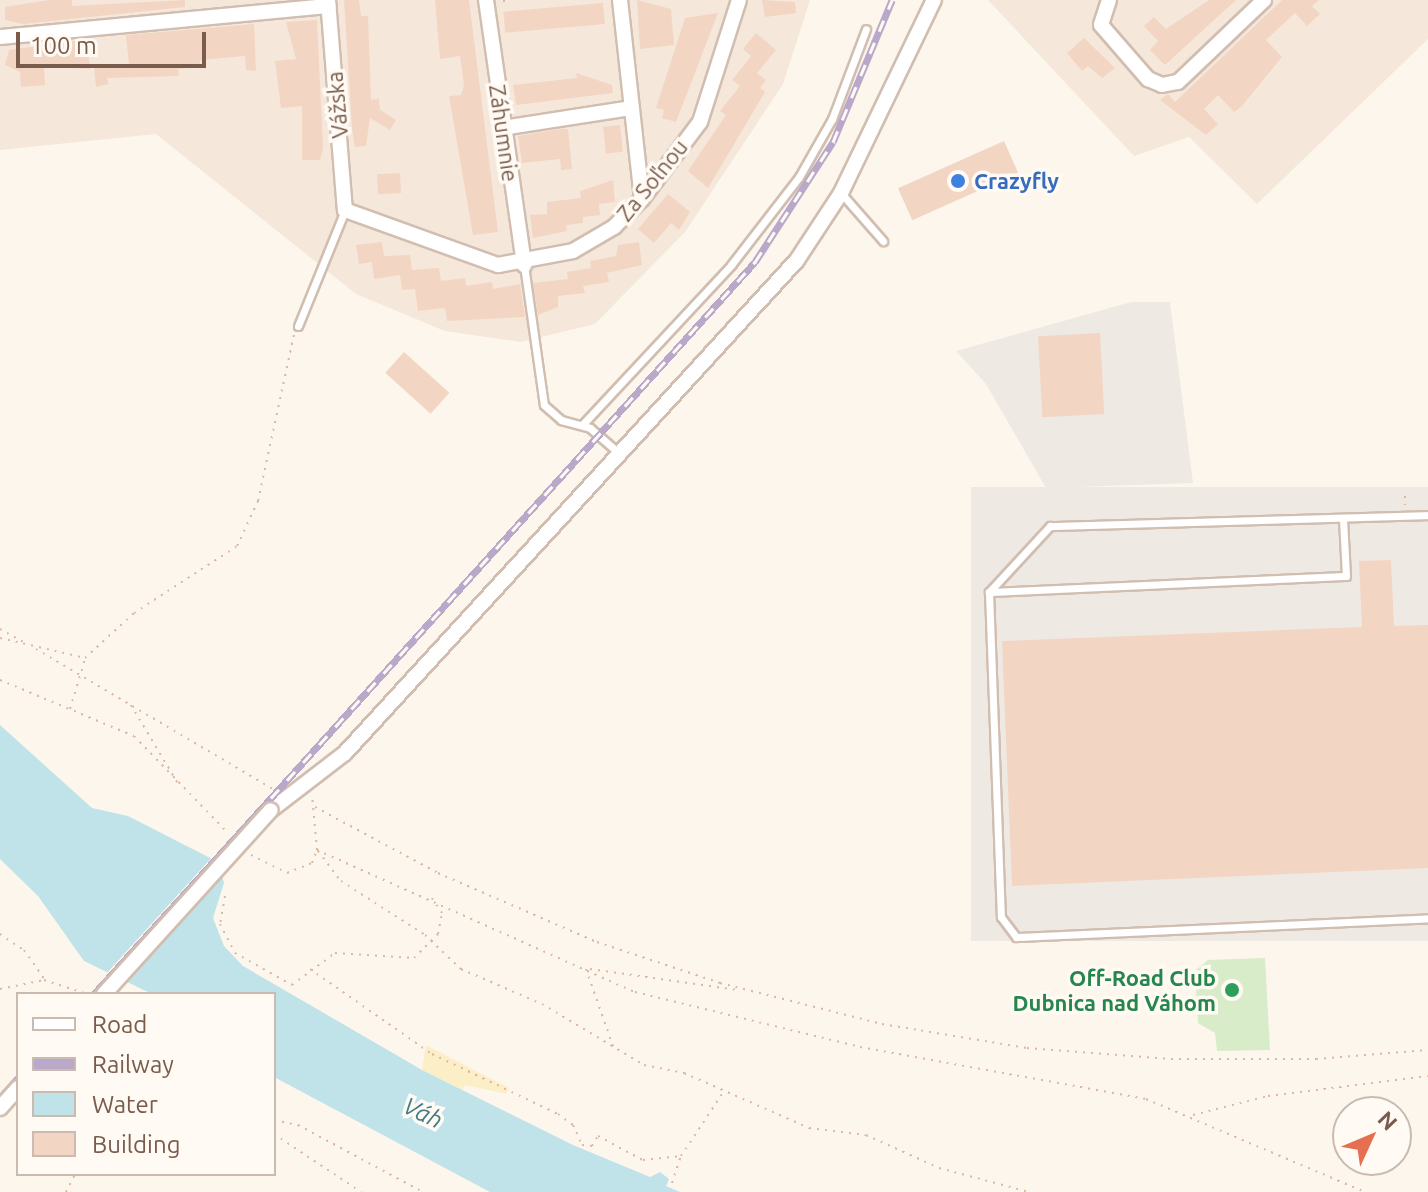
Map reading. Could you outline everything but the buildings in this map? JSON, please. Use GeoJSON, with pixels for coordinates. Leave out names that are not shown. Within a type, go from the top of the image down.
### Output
{"type":"FeatureCollection","features":[{"type":"Feature","properties":{"kind":"street"},"geometry":{"type":"LineString","coordinates":[[486,0],[500,3]]}},
{"type":"Feature","properties":{"kind":"street","name":"Záhumnie"},"geometry":{"type":"LineString","coordinates":[[486,0],[524,265]]}},
{"type":"Feature","properties":{"kind":"street"},"geometry":{"type":"LineString","coordinates":[[620,0],[642,199]]}},
{"type":"Feature","properties":{"kind":"street","name":"Za Soľnou"},"geometry":{"type":"LineString","coordinates":[[345,210],[466,257],[524,265],[573,251],[614,227],[642,199],[700,122],[739,0]]}},
{"type":"Feature","properties":{"kind":"street"},"geometry":{"type":"LineString","coordinates":[[106,992],[271,810],[345,753],[797,260],[841,193],[934,0]]}},
{"type":"Feature","properties":{"kind":"street"},"geometry":{"type":"LineString","coordinates":[[1109,0],[1101,25],[1148,79],[1162,85],[1178,82],[1264,0]]}},
{"type":"Feature","properties":{"kind":"street"},"geometry":{"type":"LineString","coordinates":[[0,37],[328,3]]}},
{"type":"Feature","properties":{"kind":"street","name":"Vážska"},"geometry":{"type":"LineString","coordinates":[[328,3],[345,210]]}},
{"type":"Feature","properties":{"kind":"street"},"geometry":{"type":"LineString","coordinates":[[502,128],[631,108]]}},
{"type":"Feature","properties":{"kind":"street"},"geometry":{"type":"LineString","coordinates":[[0,1108],[16,1090]]}},
{"type":"Feature","properties":{"kind":"lane"},"geometry":{"type":"LineString","coordinates":[[582,425],[731,265],[784,199],[832,119],[866,29]]}},
{"type":"Feature","properties":{"kind":"lane"},"geometry":{"type":"LineString","coordinates":[[841,193],[883,241]]}},
{"type":"Feature","properties":{"kind":"lane"},"geometry":{"type":"LineString","coordinates":[[298,326],[345,210]]}},
{"type":"Feature","properties":{"kind":"lane"},"geometry":{"type":"LineString","coordinates":[[524,265],[542,399],[554,416],[582,425],[621,455]]}},
{"type":"Feature","properties":{"kind":"lane"},"geometry":{"type":"LineString","coordinates":[[1428,515],[1050,526],[989,592],[1001,917],[1016,937],[1428,918]]}},
{"type":"Feature","properties":{"kind":"lane"},"geometry":{"type":"LineString","coordinates":[[989,592],[1346,576],[1343,518]]}},
{"type":"Feature","properties":{"kind":"path"},"geometry":{"type":"LineString","coordinates":[[500,3],[504,0]]}},
{"type":"Feature","properties":{"kind":"path"},"geometry":{"type":"LineString","coordinates":[[70,709],[78,673],[85,658],[134,613],[225,557],[246,532],[298,326]]}},
{"type":"Feature","properties":{"kind":"path"},"geometry":{"type":"LineString","coordinates":[[1405,496],[1405,507]]}},
{"type":"Feature","properties":{"kind":"path"},"geometry":{"type":"LineString","coordinates":[[0,629],[273,789]]}},
{"type":"Feature","properties":{"kind":"path"},"geometry":{"type":"LineString","coordinates":[[0,638],[85,658]]}},
{"type":"Feature","properties":{"kind":"path"},"geometry":{"type":"LineString","coordinates":[[0,680],[134,736],[179,786],[128,702]]}},
{"type":"Feature","properties":{"kind":"path"},"geometry":{"type":"LineString","coordinates":[[315,807],[551,924],[746,991]]}},
{"type":"Feature","properties":{"kind":"path"},"geometry":{"type":"LineString","coordinates":[[1029,1192],[939,1168],[866,1135],[809,1128],[724,1090],[614,1048],[542,1004],[478,979],[433,941],[341,881],[317,850],[432,897],[635,992],[888,1053],[1146,1099],[1365,1192]]}},
{"type":"Feature","properties":{"kind":"path"},"geometry":{"type":"LineString","coordinates":[[225,896],[220,924],[235,953],[277,980],[298,981],[335,953],[360,950],[414,958],[433,941],[442,913],[432,897]]}},
{"type":"Feature","properties":{"kind":"path"},"geometry":{"type":"LineString","coordinates":[[0,934],[24,950],[44,980]]}},
{"type":"Feature","properties":{"kind":"path"},"geometry":{"type":"LineString","coordinates":[[585,968],[746,991],[932,1034],[1116,1056],[1316,1059],[1428,1050]]}},
{"type":"Feature","properties":{"kind":"path"},"geometry":{"type":"LineString","coordinates":[[585,968],[614,1048]]}},
{"type":"Feature","properties":{"kind":"path"},"geometry":{"type":"LineString","coordinates":[[310,969],[432,1054],[558,1114],[582,1145],[592,1146],[598,1136],[643,1160],[681,1156]]}},
{"type":"Feature","properties":{"kind":"path"},"geometry":{"type":"LineString","coordinates":[[0,989],[44,980],[81,992]]}},
{"type":"Feature","properties":{"kind":"path"},"geometry":{"type":"LineString","coordinates":[[1190,1116],[1268,1096],[1428,1076]]}},
{"type":"Feature","properties":{"kind":"path"},"geometry":{"type":"LineString","coordinates":[[672,1183],[681,1156],[724,1090]]}},
{"type":"Feature","properties":{"kind":"path"},"geometry":{"type":"LineString","coordinates":[[276,1120],[298,1125],[423,1192]]}},
{"type":"Feature","properties":{"kind":"path"},"geometry":{"type":"LineString","coordinates":[[276,1135],[361,1192]]}},
{"type":"Feature","properties":{"kind":"shaded area"},"geometry":{"type":"Polygon","coordinates":[[[0,0],[810,0],[783,84],[685,232],[595,324],[521,342],[445,331],[356,294],[156,134],[0,150],[0,0]]]}},
{"type":"Feature","properties":{"kind":"shaded area"},"geometry":{"type":"Polygon","coordinates":[[[988,0],[1428,0],[1428,39],[1257,204],[1189,137],[1134,156],[988,0]]]}},
{"type":"Feature","properties":{"kind":"shaded area"},"geometry":{"type":"Polygon","coordinates":[[[1131,302],[1170,302],[1193,483],[1046,488],[986,384],[956,351],[1131,302]]]}},
{"type":"Feature","properties":{"kind":"shaded area"},"geometry":{"type":"Polygon","coordinates":[[[971,487],[1428,487],[1428,941],[971,941],[971,487]]]}},
{"type":"Feature","properties":{"kind":"green space","name":"Off-Road Club Dubnica nad Váhom"},"geometry":{"type":"Polygon","coordinates":[[[1265,958],[1270,1050],[1217,1051],[1215,1033],[1198,1023],[1195,971],[1208,960],[1265,958]]]}},
{"type":"Feature","properties":{"kind":"sand"},"geometry":{"type":"Polygon","coordinates":[[[426,1045],[509,1088],[506,1094],[465,1085],[463,1090],[422,1070],[426,1045]]]}},
{"type":"Feature","properties":{"kind":"water","name":"Váh"},"geometry":{"type":"Polygon","coordinates":[[[0,725],[92,808],[128,816],[218,862],[224,883],[213,918],[224,946],[243,966],[422,1070],[573,1145],[650,1177],[660,1172],[669,1179],[666,1186],[680,1192],[490,1192],[276,1078],[276,992],[148,992],[84,961],[38,896],[0,859],[0,725]]]}},
{"type":"Feature","properties":{"kind":"pier"},"geometry":{"type":"Polygon","coordinates":[[[214,855],[221,859],[118,982],[105,975],[214,855]]]}},
{"type":"Feature","properties":{"kind":"railway"},"geometry":{"type":"LineString","coordinates":[[96,992],[755,262],[833,142],[892,0]]}},
{"type":"Feature","properties":{"kind":"railway"},"geometry":{"type":"LineString","coordinates":[[0,1098],[16,1080]]}},
{"type":"Feature","properties":{"kind":"place","name":"Crazyfly"},"geometry":{"type":"Point","coordinates":[958,181]}},
{"type":"Feature","properties":{"kind":"place","name":"Off-Road Club Dubnica nad Váhom"},"geometry":{"type":"Point","coordinates":[1232,990]}}]}
